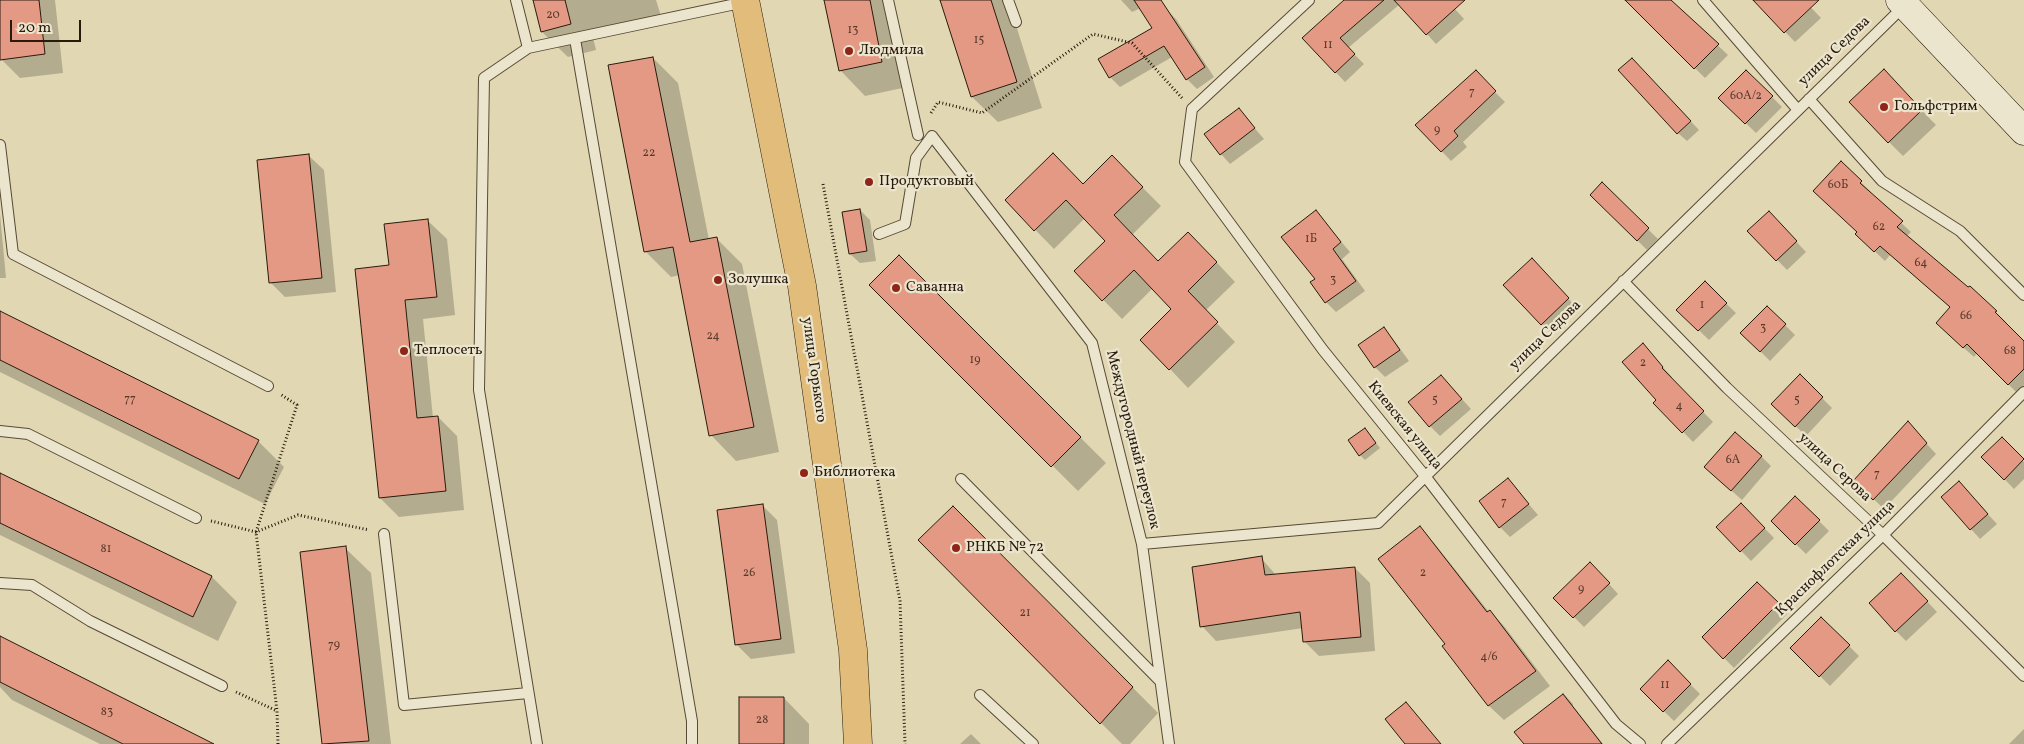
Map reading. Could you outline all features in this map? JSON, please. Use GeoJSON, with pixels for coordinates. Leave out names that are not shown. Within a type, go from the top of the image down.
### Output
{"type":"FeatureCollection","features":[{"type":"Feature","properties":{"kind":"main road","name":"улица Горького"},"geometry":{"type":"LineString","coordinates":[[746,1],[802,286],[853,650],[858,744]]}},
{"type":"Feature","properties":{"kind":"main road"},"geometry":{"type":"LineString","coordinates":[[1902,2],[2023,126]]}},
{"type":"Feature","properties":{"kind":"lane"},"geometry":{"type":"LineString","coordinates":[[516,0],[528,48]]}},
{"type":"Feature","properties":{"kind":"lane"},"geometry":{"type":"LineString","coordinates":[[888,0],[918,135]]}},
{"type":"Feature","properties":{"kind":"lane"},"geometry":{"type":"LineString","coordinates":[[1008,0],[1016,22]]}},
{"type":"Feature","properties":{"kind":"lane"},"geometry":{"type":"LineString","coordinates":[[1192,109],[1309,0]]}},
{"type":"Feature","properties":{"kind":"lane"},"geometry":{"type":"LineString","coordinates":[[1703,0],[1798,110]]}},
{"type":"Feature","properties":{"kind":"lane"},"geometry":{"type":"LineString","coordinates":[[537,744],[479,390],[484,78],[528,48],[746,1]]}},
{"type":"Feature","properties":{"kind":"lane","name":"улица Седова"},"geometry":{"type":"LineString","coordinates":[[1142,544],[1378,523],[1798,110],[1902,2]]}},
{"type":"Feature","properties":{"kind":"lane"},"geometry":{"type":"LineString","coordinates":[[574,39],[690,712],[692,744]]}},
{"type":"Feature","properties":{"kind":"lane"},"geometry":{"type":"LineString","coordinates":[[1809,99],[1882,181],[1960,232],[2024,295]]}},
{"type":"Feature","properties":{"kind":"lane","name":"Киевская улица"},"geometry":{"type":"LineString","coordinates":[[1192,109],[1185,162],[1323,350],[1425,476],[1616,724],[1640,744]]}},
{"type":"Feature","properties":{"kind":"lane","name":"Междугородный переулок"},"geometry":{"type":"LineString","coordinates":[[879,234],[905,224],[916,158],[932,136],[1092,343],[1142,544],[1169,744]]}},
{"type":"Feature","properties":{"kind":"lane"},"geometry":{"type":"LineString","coordinates":[[0,145],[13,254],[268,386]]}},
{"type":"Feature","properties":{"kind":"lane","name":"улица Серова"},"geometry":{"type":"LineString","coordinates":[[1623,281],[1727,388],[1883,535],[2024,676]]}},
{"type":"Feature","properties":{"kind":"lane","name":"Краснофлотская улица"},"geometry":{"type":"LineString","coordinates":[[1667,744],[1883,535],[2024,392]]}},
{"type":"Feature","properties":{"kind":"lane"},"geometry":{"type":"LineString","coordinates":[[0,431],[28,434],[196,518]]}},
{"type":"Feature","properties":{"kind":"lane"},"geometry":{"type":"LineString","coordinates":[[962,479],[1160,681]]}},
{"type":"Feature","properties":{"kind":"lane"},"geometry":{"type":"LineString","coordinates":[[384,534],[404,705],[528,693]]}},
{"type":"Feature","properties":{"kind":"lane"},"geometry":{"type":"LineString","coordinates":[[0,582],[32,585],[90,621],[222,686]]}},
{"type":"Feature","properties":{"kind":"lane"},"geometry":{"type":"LineString","coordinates":[[980,695],[1033,744]]}},
{"type":"Feature","properties":{"kind":"path"},"geometry":{"type":"LineString","coordinates":[[918,135],[938,102],[982,113],[1094,34],[1132,43],[1192,109]]}},
{"type":"Feature","properties":{"kind":"path"},"geometry":{"type":"LineString","coordinates":[[824,184],[900,601],[905,744]]}},
{"type":"Feature","properties":{"kind":"path"},"geometry":{"type":"LineString","coordinates":[[278,744],[277,711],[256,532],[297,406]]}},
{"type":"Feature","properties":{"kind":"path"},"geometry":{"type":"LineString","coordinates":[[196,518],[256,532],[298,515],[384,534]]}},
{"type":"Feature","properties":{"kind":"path"},"geometry":{"type":"LineString","coordinates":[[222,686],[277,711]]}},
{"type":"Feature","properties":{"kind":"building"},"geometry":{"type":"Polygon","coordinates":[[[0,0],[39,0],[45,54],[0,60],[0,0]]]}},
{"type":"Feature","properties":{"kind":"building"},"geometry":{"type":"Polygon","coordinates":[[[533,0],[565,0],[571,24],[541,32],[533,0]]]}},
{"type":"Feature","properties":{"kind":"building"},"geometry":{"type":"Polygon","coordinates":[[[824,0],[870,0],[882,62],[839,71],[824,0]]]}},
{"type":"Feature","properties":{"kind":"building"},"geometry":{"type":"Polygon","coordinates":[[[940,0],[991,0],[1017,82],[971,97],[940,0]]]}},
{"type":"Feature","properties":{"kind":"building"},"geometry":{"type":"Polygon","coordinates":[[[1134,0],[1161,0],[1205,67],[1186,80],[1164,46],[1109,78],[1098,59],[1152,28],[1134,0]]]}},
{"type":"Feature","properties":{"kind":"building"},"geometry":{"type":"Polygon","coordinates":[[[1344,0],[1384,0],[1340,38],[1355,54],[1335,73],[1302,38],[1344,0]]]}},
{"type":"Feature","properties":{"kind":"building"},"geometry":{"type":"Polygon","coordinates":[[[1394,0],[1465,0],[1426,35],[1394,0]]]}},
{"type":"Feature","properties":{"kind":"building"},"geometry":{"type":"Polygon","coordinates":[[[1625,0],[1671,0],[1719,44],[1694,69],[1625,0]]]}},
{"type":"Feature","properties":{"kind":"building"},"geometry":{"type":"Polygon","coordinates":[[[1753,0],[1819,0],[1784,33],[1753,0]]]}},
{"type":"Feature","properties":{"kind":"building"},"geometry":{"type":"Polygon","coordinates":[[[653,57],[690,242],[717,237],[754,427],[709,436],[673,247],[644,252],[608,65],[653,57]]]}},
{"type":"Feature","properties":{"kind":"building"},"geometry":{"type":"Polygon","coordinates":[[[1632,58],[1691,121],[1677,134],[1618,70],[1632,58]]]}},
{"type":"Feature","properties":{"kind":"building"},"geometry":{"type":"Polygon","coordinates":[[[1884,69],[1922,110],[1888,143],[1849,102],[1884,69]]]}},
{"type":"Feature","properties":{"kind":"building"},"geometry":{"type":"Polygon","coordinates":[[[1476,70],[1496,91],[1454,131],[1458,136],[1441,152],[1415,125],[1476,70]]]}},
{"type":"Feature","properties":{"kind":"building"},"geometry":{"type":"Polygon","coordinates":[[[1746,70],[1773,96],[1745,124],[1718,98],[1746,70]]]}},
{"type":"Feature","properties":{"kind":"building"},"geometry":{"type":"Polygon","coordinates":[[[1239,108],[1255,128],[1220,155],[1204,134],[1239,108]]]}},
{"type":"Feature","properties":{"kind":"building"},"geometry":{"type":"Polygon","coordinates":[[[1053,153],[1083,184],[1112,155],[1143,187],[1114,215],[1158,261],[1188,232],[1217,262],[1188,291],[1218,322],[1169,370],[1140,340],[1171,309],[1134,270],[1102,301],[1074,271],[1105,241],[1066,200],[1034,231],[1005,200],[1053,153]]]}},
{"type":"Feature","properties":{"kind":"building"},"geometry":{"type":"Polygon","coordinates":[[[309,154],[322,278],[269,283],[257,160],[309,154]]]}},
{"type":"Feature","properties":{"kind":"building"},"geometry":{"type":"Polygon","coordinates":[[[1841,161],[1862,181],[1860,183],[1903,221],[1897,227],[1968,287],[1970,286],[1997,311],[1995,312],[2024,341],[2024,369],[2008,385],[1967,344],[1963,348],[1936,323],[1950,307],[1880,246],[1874,252],[1855,234],[1857,232],[1813,191],[1841,161]]]}},
{"type":"Feature","properties":{"kind":"building"},"geometry":{"type":"Polygon","coordinates":[[[1602,182],[1649,228],[1637,241],[1590,195],[1602,182]]]}},
{"type":"Feature","properties":{"kind":"building"},"geometry":{"type":"Polygon","coordinates":[[[860,209],[867,251],[849,254],[842,212],[860,209]]]}},
{"type":"Feature","properties":{"kind":"building"},"geometry":{"type":"Polygon","coordinates":[[[1316,210],[1341,242],[1333,249],[1356,281],[1325,303],[1310,282],[1315,279],[1281,237],[1316,210]]]}},
{"type":"Feature","properties":{"kind":"building"},"geometry":{"type":"Polygon","coordinates":[[[1769,211],[1797,241],[1776,261],[1747,231],[1769,211]]]}},
{"type":"Feature","properties":{"kind":"building"},"geometry":{"type":"Polygon","coordinates":[[[428,219],[437,297],[405,300],[417,418],[438,416],[446,491],[379,498],[355,269],[389,265],[384,224],[428,219]]]}},
{"type":"Feature","properties":{"kind":"building"},"geometry":{"type":"Polygon","coordinates":[[[899,255],[1081,437],[1051,467],[869,285],[899,255]]]}},
{"type":"Feature","properties":{"kind":"building"},"geometry":{"type":"Polygon","coordinates":[[[1532,258],[1569,298],[1541,325],[1503,285],[1532,258]]]}},
{"type":"Feature","properties":{"kind":"building"},"geometry":{"type":"Polygon","coordinates":[[[1705,281],[1727,303],[1698,331],[1676,310],[1705,281]]]}},
{"type":"Feature","properties":{"kind":"building"},"geometry":{"type":"Polygon","coordinates":[[[1767,306],[1786,324],[1760,352],[1740,333],[1767,306]]]}},
{"type":"Feature","properties":{"kind":"building"},"geometry":{"type":"Polygon","coordinates":[[[0,311],[259,440],[239,479],[0,360],[0,311]]]}},
{"type":"Feature","properties":{"kind":"building"},"geometry":{"type":"Polygon","coordinates":[[[1384,327],[1400,350],[1374,368],[1358,345],[1384,327]]]}},
{"type":"Feature","properties":{"kind":"building"},"geometry":{"type":"Polygon","coordinates":[[[1643,343],[1662,368],[1704,411],[1682,433],[1653,403],[1656,400],[1622,362],[1643,343]]]}},
{"type":"Feature","properties":{"kind":"building"},"geometry":{"type":"Polygon","coordinates":[[[1800,374],[1823,397],[1795,427],[1771,404],[1800,374]]]}},
{"type":"Feature","properties":{"kind":"building"},"geometry":{"type":"Polygon","coordinates":[[[1441,375],[1462,399],[1429,427],[1408,402],[1441,375]]]}},
{"type":"Feature","properties":{"kind":"building"},"geometry":{"type":"Polygon","coordinates":[[[1908,421],[1927,443],[1873,500],[1853,481],[1908,421]]]}},
{"type":"Feature","properties":{"kind":"building"},"geometry":{"type":"Polygon","coordinates":[[[1365,428],[1376,443],[1359,456],[1348,440],[1365,428]]]}},
{"type":"Feature","properties":{"kind":"building"},"geometry":{"type":"Polygon","coordinates":[[[1735,432],[1762,456],[1731,491],[1704,467],[1735,432]]]}},
{"type":"Feature","properties":{"kind":"building"},"geometry":{"type":"Polygon","coordinates":[[[2002,437],[2024,459],[2004,480],[1981,457],[2002,437]]]}},
{"type":"Feature","properties":{"kind":"building"},"geometry":{"type":"Polygon","coordinates":[[[0,473],[212,576],[193,617],[0,523],[0,473]]]}},
{"type":"Feature","properties":{"kind":"building"},"geometry":{"type":"Polygon","coordinates":[[[1508,478],[1529,504],[1499,528],[1479,501],[1508,478]]]}},
{"type":"Feature","properties":{"kind":"building"},"geometry":{"type":"Polygon","coordinates":[[[1959,481],[1988,514],[1970,530],[1941,497],[1959,481]]]}},
{"type":"Feature","properties":{"kind":"building"},"geometry":{"type":"Polygon","coordinates":[[[1795,496],[1820,520],[1795,545],[1771,521],[1795,496]]]}},
{"type":"Feature","properties":{"kind":"building"},"geometry":{"type":"Polygon","coordinates":[[[1741,503],[1765,528],[1740,552],[1716,527],[1741,503]]]}},
{"type":"Feature","properties":{"kind":"building"},"geometry":{"type":"Polygon","coordinates":[[[763,504],[781,639],[735,645],[717,510],[763,504]]]}},
{"type":"Feature","properties":{"kind":"building"},"geometry":{"type":"Polygon","coordinates":[[[953,506],[1133,687],[1100,724],[918,540],[953,506]]]}},
{"type":"Feature","properties":{"kind":"building"},"geometry":{"type":"Polygon","coordinates":[[[1420,526],[1487,612],[1490,610],[1536,671],[1488,706],[1442,646],[1445,644],[1378,559],[1420,526]]]}},
{"type":"Feature","properties":{"kind":"building"},"geometry":{"type":"Polygon","coordinates":[[[346,546],[369,741],[322,744],[300,552],[346,546]]]}},
{"type":"Feature","properties":{"kind":"building"},"geometry":{"type":"Polygon","coordinates":[[[1262,556],[1265,575],[1355,567],[1361,637],[1303,642],[1300,612],[1200,627],[1192,567],[1262,556]]]}},
{"type":"Feature","properties":{"kind":"building"},"geometry":{"type":"Polygon","coordinates":[[[1590,562],[1610,583],[1573,618],[1553,598],[1590,562]]]}},
{"type":"Feature","properties":{"kind":"building"},"geometry":{"type":"Polygon","coordinates":[[[1901,573],[1928,601],[1895,632],[1869,603],[1901,573]]]}},
{"type":"Feature","properties":{"kind":"building"},"geometry":{"type":"Polygon","coordinates":[[[1757,582],[1779,603],[1723,659],[1702,637],[1757,582]]]}},
{"type":"Feature","properties":{"kind":"building"},"geometry":{"type":"Polygon","coordinates":[[[1821,617],[1850,645],[1819,677],[1790,648],[1821,617]]]}},
{"type":"Feature","properties":{"kind":"building"},"geometry":{"type":"Polygon","coordinates":[[[0,636],[214,744],[123,744],[0,682],[0,636]]]}},
{"type":"Feature","properties":{"kind":"building"},"geometry":{"type":"Polygon","coordinates":[[[1668,660],[1691,684],[1663,712],[1640,689],[1668,660]]]}},
{"type":"Feature","properties":{"kind":"building"},"geometry":{"type":"Polygon","coordinates":[[[1563,694],[1602,744],[1524,744],[1514,732],[1563,694]]]}},
{"type":"Feature","properties":{"kind":"building"},"geometry":{"type":"Polygon","coordinates":[[[739,697],[784,697],[784,744],[739,744],[739,697]]]}},
{"type":"Feature","properties":{"kind":"building"},"geometry":{"type":"Polygon","coordinates":[[[1406,702],[1441,744],[1405,744],[1385,719],[1406,702]]]}},
{"type":"Feature","properties":{"kind":"place","name":"Людмила"},"geometry":{"type":"Point","coordinates":[849,51]}},
{"type":"Feature","properties":{"kind":"place","name":"Гольфстрим"},"geometry":{"type":"Point","coordinates":[1884,107]}},
{"type":"Feature","properties":{"kind":"place","name":"Продуктовый"},"geometry":{"type":"Point","coordinates":[869,182]}},
{"type":"Feature","properties":{"kind":"place","name":"Золушка"},"geometry":{"type":"Point","coordinates":[718,280]}},
{"type":"Feature","properties":{"kind":"place","name":"Саванна"},"geometry":{"type":"Point","coordinates":[896,288]}},
{"type":"Feature","properties":{"kind":"place","name":"Теплосеть"},"geometry":{"type":"Point","coordinates":[404,351]}},
{"type":"Feature","properties":{"kind":"place","name":"Библиотека"},"geometry":{"type":"Point","coordinates":[804,473]}},
{"type":"Feature","properties":{"kind":"place","name":"РНКБ № 72"},"geometry":{"type":"Point","coordinates":[956,548]}}]}
